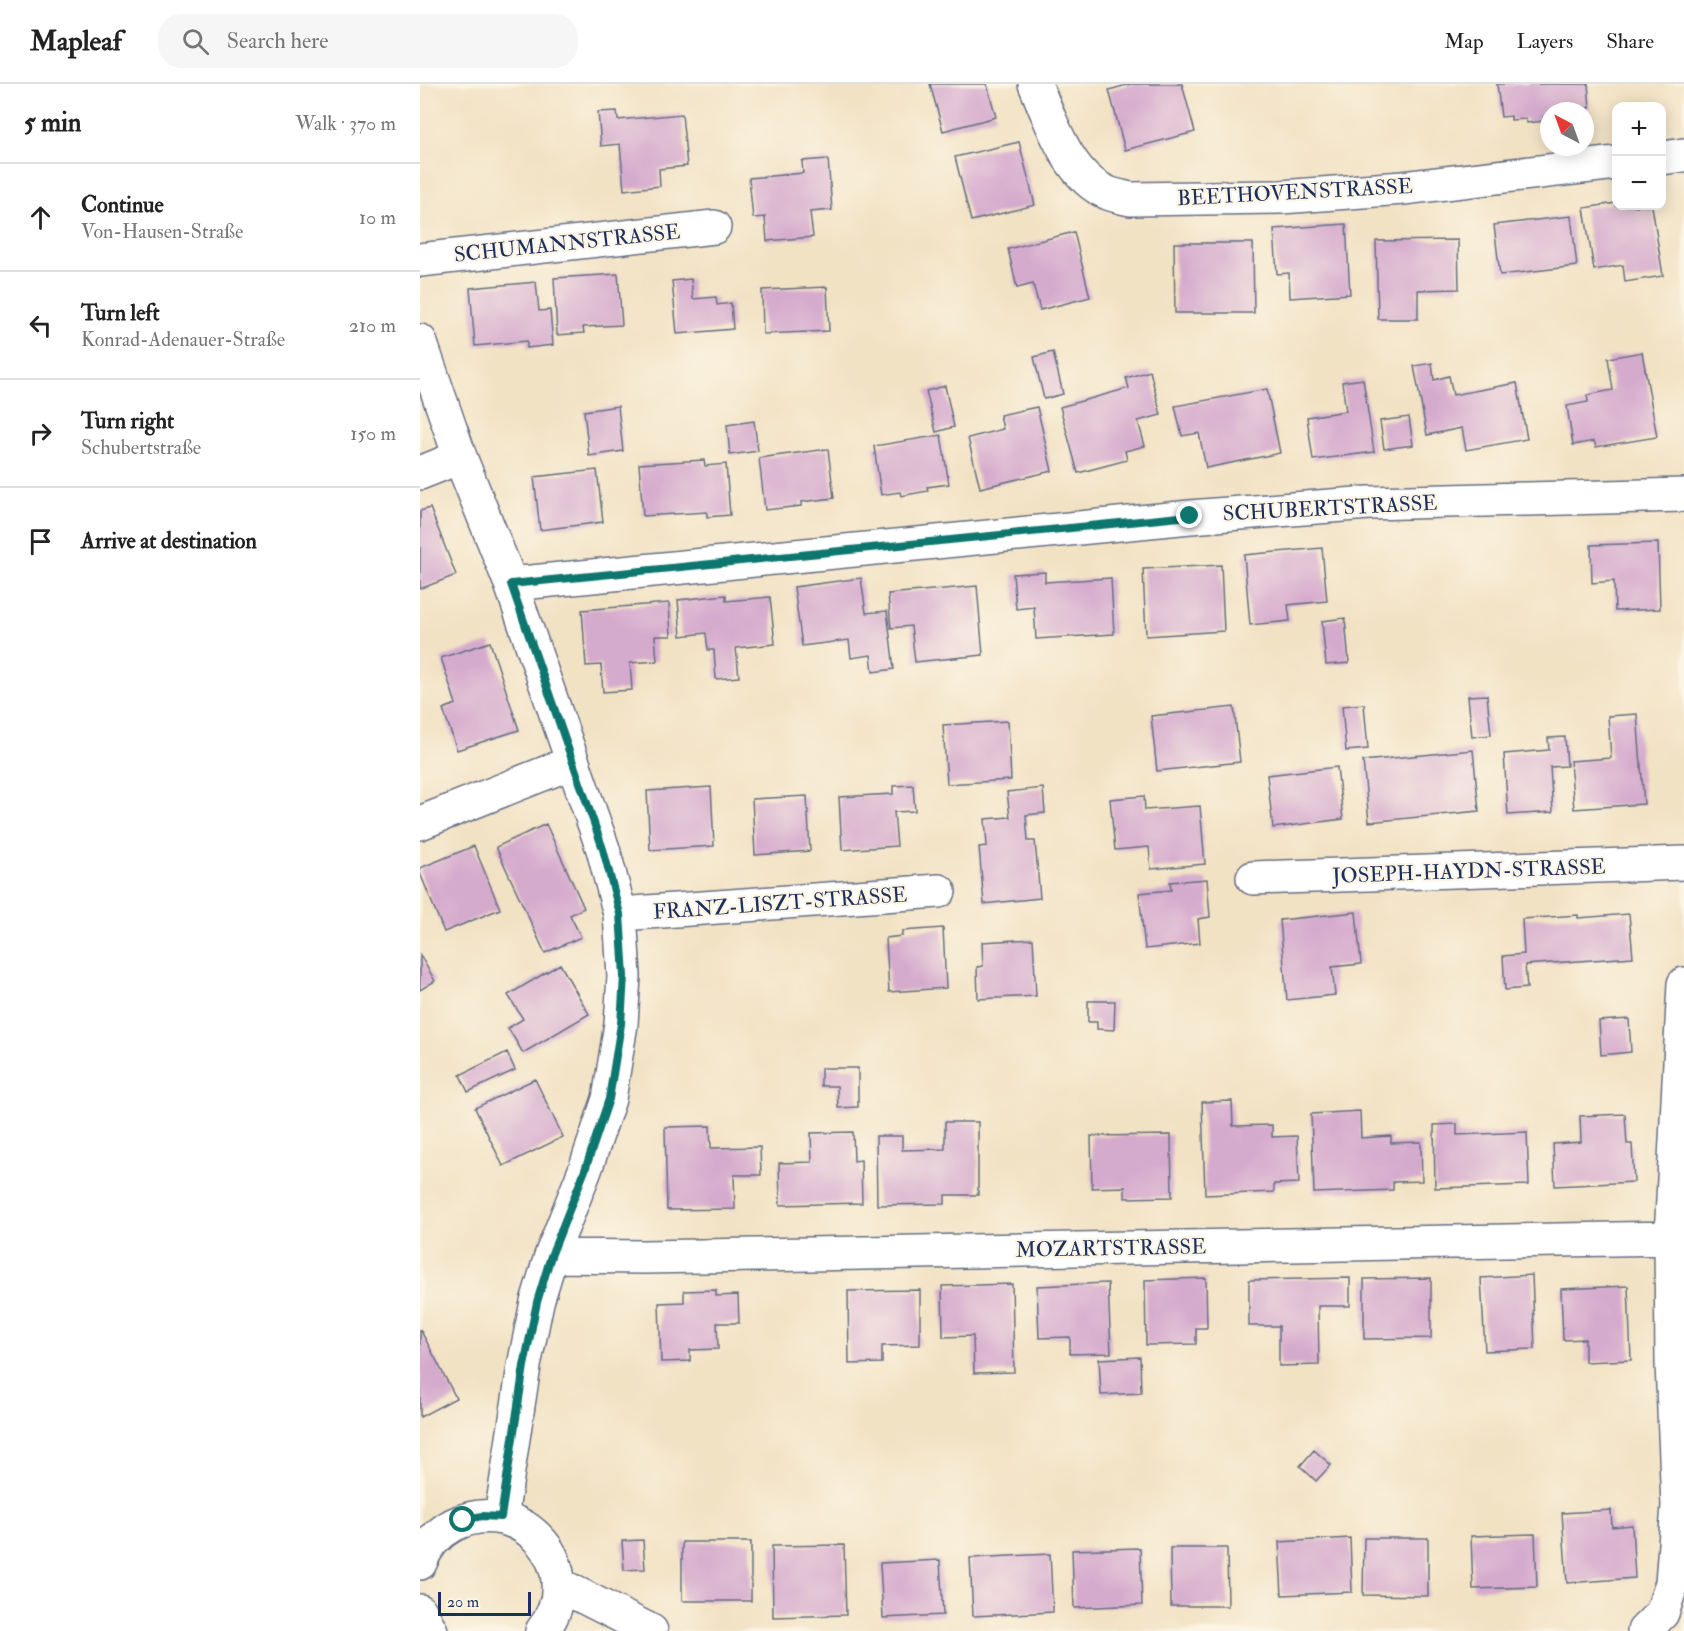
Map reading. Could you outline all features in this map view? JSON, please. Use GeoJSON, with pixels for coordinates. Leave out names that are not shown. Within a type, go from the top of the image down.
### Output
{"type":"FeatureCollection","features":[{"type":"Feature","properties":{"kind":"street","name":"BEETHOVENSTRASSE"},"geometry":{"type":"LineString","coordinates":[[1035,84],[1061,144],[1079,173],[1107,193],[1130,199],[1281,196],[1403,188],[1612,164]]}},
{"type":"Feature","properties":{"kind":"street"},"geometry":{"type":"LineString","coordinates":[[1666,157],[1684,155]]}},
{"type":"Feature","properties":{"kind":"street","name":"SCHUMANNSTRASSE"},"geometry":{"type":"LineString","coordinates":[[420,260],[714,227]]}},
{"type":"Feature","properties":{"kind":"street"},"geometry":{"type":"LineString","coordinates":[[420,341],[460,457],[511,584],[603,849],[620,914],[624,976],[621,1024],[609,1099],[585,1170],[551,1256],[537,1302],[524,1366],[501,1517]]}},
{"type":"Feature","properties":{"kind":"street"},"geometry":{"type":"LineString","coordinates":[[420,473],[460,457]]}},
{"type":"Feature","properties":{"kind":"street","name":"SCHUBERTSTRASSE"},"geometry":{"type":"LineString","coordinates":[[511,584],[1190,516],[1369,503],[1684,495]]}},
{"type":"Feature","properties":{"kind":"street"},"geometry":{"type":"LineString","coordinates":[[420,823],[573,762]]}},
{"type":"Feature","properties":{"kind":"street","name":"JOSEPH-HAYDN-STRASSE"},"geometry":{"type":"LineString","coordinates":[[1254,878],[1684,863]]}},
{"type":"Feature","properties":{"kind":"street","name":"FRANZ-LISZT-STRASSE"},"geometry":{"type":"LineString","coordinates":[[620,914],[939,891]]}},
{"type":"Feature","properties":{"kind":"street"},"geometry":{"type":"LineString","coordinates":[[1644,1631],[1662,1612],[1672,1583],[1678,1506],[1678,1363],[1671,1238],[1684,984]]}},
{"type":"Feature","properties":{"kind":"street","name":"MOZARTSTRASSE"},"geometry":{"type":"LineString","coordinates":[[551,1256],[644,1257],[1671,1238]]}},
{"type":"Feature","properties":{"kind":"street"},"geometry":{"type":"LineString","coordinates":[[424,1544],[446,1528],[463,1520],[482,1516],[501,1517],[519,1523],[535,1534],[547,1549],[555,1566],[558,1584],[556,1605],[548,1624],[542,1631]]}},
{"type":"Feature","properties":{"kind":"street"},"geometry":{"type":"LineString","coordinates":[[558,1584],[651,1631]]}},
{"type":"Feature","properties":{"kind":"building"},"geometry":{"type":"Polygon","coordinates":[[[930,84],[987,84],[996,117],[943,131],[930,84]]]}},
{"type":"Feature","properties":{"kind":"building"},"geometry":{"type":"Polygon","coordinates":[[[1130,84],[1182,84],[1195,132],[1125,150],[1109,90],[1130,84]]]}},
{"type":"Feature","properties":{"kind":"building"},"geometry":{"type":"Polygon","coordinates":[[[1497,84],[1588,84],[1590,102],[1540,102],[1540,121],[1527,123],[1526,119],[1511,120],[1511,116],[1501,117],[1497,84]]]}},
{"type":"Feature","properties":{"kind":"building"},"geometry":{"type":"Polygon","coordinates":[[[617,111],[618,120],[682,114],[687,166],[659,169],[660,186],[624,190],[620,144],[601,146],[598,112],[617,111]]]}},
{"type":"Feature","properties":{"kind":"building"},"geometry":{"type":"Polygon","coordinates":[[[1019,142],[1035,205],[971,221],[955,157],[1019,142]]]}},
{"type":"Feature","properties":{"kind":"building"},"geometry":{"type":"Polygon","coordinates":[[[828,159],[832,210],[810,212],[813,237],[767,241],[765,217],[753,218],[749,178],[803,173],[802,161],[828,159]]]}},
{"type":"Feature","properties":{"kind":"building"},"geometry":{"type":"Polygon","coordinates":[[[1612,204],[1612,210],[1653,210],[1663,276],[1625,282],[1623,265],[1594,270],[1584,208],[1612,204]]]}},
{"type":"Feature","properties":{"kind":"building"},"geometry":{"type":"Polygon","coordinates":[[[1571,216],[1577,266],[1500,275],[1494,225],[1571,216]]]}},
{"type":"Feature","properties":{"kind":"building"},"geometry":{"type":"Polygon","coordinates":[[[1346,224],[1350,294],[1290,298],[1289,273],[1277,274],[1274,229],[1346,224]]]}},
{"type":"Feature","properties":{"kind":"building"},"geometry":{"type":"Polygon","coordinates":[[[1074,232],[1090,297],[1040,310],[1033,284],[1017,288],[1008,249],[1074,232]]]}},
{"type":"Feature","properties":{"kind":"building"},"geometry":{"type":"Polygon","coordinates":[[[1458,240],[1459,289],[1418,290],[1418,319],[1378,319],[1376,241],[1458,240]]]}},
{"type":"Feature","properties":{"kind":"building"},"geometry":{"type":"Polygon","coordinates":[[[1174,243],[1253,243],[1254,313],[1175,313],[1174,243]]]}},
{"type":"Feature","properties":{"kind":"building"},"geometry":{"type":"Polygon","coordinates":[[[618,274],[622,325],[583,327],[584,333],[557,335],[554,278],[618,274]]]}},
{"type":"Feature","properties":{"kind":"building"},"geometry":{"type":"Polygon","coordinates":[[[691,279],[693,299],[716,297],[717,305],[731,303],[733,329],[677,334],[672,281],[691,279]]]}},
{"type":"Feature","properties":{"kind":"building"},"geometry":{"type":"Polygon","coordinates":[[[536,282],[539,311],[550,310],[553,345],[527,348],[527,341],[475,346],[470,288],[536,282]]]}},
{"type":"Feature","properties":{"kind":"building"},"geometry":{"type":"Polygon","coordinates":[[[827,287],[829,331],[763,334],[762,290],[827,287]]]}},
{"type":"Feature","properties":{"kind":"building"},"geometry":{"type":"Polygon","coordinates":[[[1053,352],[1063,394],[1044,399],[1034,357],[1053,352]]]}},
{"type":"Feature","properties":{"kind":"building"},"geometry":{"type":"Polygon","coordinates":[[[1642,352],[1657,437],[1596,447],[1594,441],[1573,445],[1567,406],[1588,402],[1587,395],[1613,390],[1608,358],[1642,352]]]}},
{"type":"Feature","properties":{"kind":"building"},"geometry":{"type":"Polygon","coordinates":[[[1432,363],[1434,380],[1449,376],[1453,395],[1517,383],[1527,439],[1466,450],[1462,428],[1427,435],[1414,366],[1432,363]]]}},
{"type":"Feature","properties":{"kind":"building"},"geometry":{"type":"Polygon","coordinates":[[[1150,371],[1161,415],[1138,421],[1145,446],[1125,451],[1127,460],[1078,473],[1060,407],[1129,388],[1126,378],[1150,371]]]}},
{"type":"Feature","properties":{"kind":"building"},"geometry":{"type":"Polygon","coordinates":[[[1363,379],[1374,452],[1313,460],[1307,417],[1346,411],[1342,382],[1363,379]]]}},
{"type":"Feature","properties":{"kind":"building"},"geometry":{"type":"Polygon","coordinates":[[[945,386],[954,427],[936,432],[926,391],[945,386]]]}},
{"type":"Feature","properties":{"kind":"building"},"geometry":{"type":"Polygon","coordinates":[[[1267,389],[1280,453],[1206,468],[1199,433],[1182,436],[1175,406],[1267,389]]]}},
{"type":"Feature","properties":{"kind":"building"},"geometry":{"type":"Polygon","coordinates":[[[618,406],[623,451],[589,456],[584,411],[618,406]]]}},
{"type":"Feature","properties":{"kind":"building"},"geometry":{"type":"Polygon","coordinates":[[[1037,407],[1052,471],[980,488],[968,438],[1003,429],[1000,415],[1037,407]]]}},
{"type":"Feature","properties":{"kind":"building"},"geometry":{"type":"Polygon","coordinates":[[[1409,417],[1413,445],[1384,449],[1380,421],[1409,417]]]}},
{"type":"Feature","properties":{"kind":"building"},"geometry":{"type":"Polygon","coordinates":[[[754,421],[758,451],[730,455],[727,425],[754,421]]]}},
{"type":"Feature","properties":{"kind":"building"},"geometry":{"type":"Polygon","coordinates":[[[941,435],[949,484],[927,487],[928,491],[901,496],[900,492],[881,495],[874,446],[941,435]]]}},
{"type":"Feature","properties":{"kind":"building"},"geometry":{"type":"Polygon","coordinates":[[[828,449],[834,498],[801,502],[801,506],[765,510],[759,458],[828,449]]]}},
{"type":"Feature","properties":{"kind":"building"},"geometry":{"type":"Polygon","coordinates":[[[704,460],[705,466],[726,464],[730,515],[707,517],[707,512],[643,516],[639,464],[704,460]]]}},
{"type":"Feature","properties":{"kind":"building"},"geometry":{"type":"Polygon","coordinates":[[[597,470],[603,522],[540,530],[534,477],[597,470]]]}},
{"type":"Feature","properties":{"kind":"building"},"geometry":{"type":"Polygon","coordinates":[[[430,508],[456,575],[420,589],[420,511],[430,508]]]}},
{"type":"Feature","properties":{"kind":"building"},"geometry":{"type":"Polygon","coordinates":[[[1658,543],[1660,609],[1615,611],[1614,581],[1592,583],[1591,545],[1658,543]]]}},
{"type":"Feature","properties":{"kind":"building"},"geometry":{"type":"Polygon","coordinates":[[[1322,548],[1327,601],[1288,605],[1290,621],[1250,625],[1244,555],[1322,548]]]}},
{"type":"Feature","properties":{"kind":"building"},"geometry":{"type":"Polygon","coordinates":[[[1221,565],[1224,631],[1146,636],[1143,569],[1221,565]]]}},
{"type":"Feature","properties":{"kind":"building"},"geometry":{"type":"Polygon","coordinates":[[[1045,572],[1045,582],[1111,578],[1114,634],[1036,639],[1034,607],[1016,609],[1013,574],[1045,572]]]}},
{"type":"Feature","properties":{"kind":"building"},"geometry":{"type":"Polygon","coordinates":[[[861,578],[866,613],[887,611],[894,669],[873,672],[871,655],[851,658],[849,640],[802,646],[794,587],[861,578]]]}},
{"type":"Feature","properties":{"kind":"building"},"geometry":{"type":"Polygon","coordinates":[[[977,586],[983,655],[915,662],[911,626],[891,628],[888,594],[977,586]]]}},
{"type":"Feature","properties":{"kind":"building"},"geometry":{"type":"Polygon","coordinates":[[[726,595],[726,601],[770,597],[775,644],[736,648],[739,677],[716,679],[714,650],[708,650],[706,633],[681,636],[678,600],[726,595]]]}},
{"type":"Feature","properties":{"kind":"building"},"geometry":{"type":"Polygon","coordinates":[[[669,603],[671,636],[655,636],[657,661],[630,663],[632,690],[603,692],[601,665],[586,666],[582,610],[669,603]]]}},
{"type":"Feature","properties":{"kind":"building"},"geometry":{"type":"Polygon","coordinates":[[[1345,618],[1349,663],[1326,665],[1322,621],[1345,618]]]}},
{"type":"Feature","properties":{"kind":"building"},"geometry":{"type":"Polygon","coordinates":[[[490,642],[519,730],[457,750],[443,709],[456,704],[441,658],[490,642]]]}},
{"type":"Feature","properties":{"kind":"building"},"geometry":{"type":"Polygon","coordinates":[[[1487,695],[1491,735],[1472,737],[1468,696],[1487,695]]]}},
{"type":"Feature","properties":{"kind":"building"},"geometry":{"type":"Polygon","coordinates":[[[1364,704],[1368,749],[1346,751],[1342,706],[1364,704]]]}},
{"type":"Feature","properties":{"kind":"building"},"geometry":{"type":"Polygon","coordinates":[[[1234,707],[1240,762],[1157,771],[1151,716],[1234,707]]]}},
{"type":"Feature","properties":{"kind":"building"},"geometry":{"type":"Polygon","coordinates":[[[1637,714],[1644,804],[1574,809],[1570,761],[1611,758],[1608,716],[1637,714]]]}},
{"type":"Feature","properties":{"kind":"building"},"geometry":{"type":"Polygon","coordinates":[[[1008,721],[1011,780],[947,784],[943,725],[1008,721]]]}},
{"type":"Feature","properties":{"kind":"building"},"geometry":{"type":"Polygon","coordinates":[[[1565,737],[1567,766],[1550,767],[1553,812],[1508,815],[1504,754],[1549,750],[1548,738],[1565,737]]]}},
{"type":"Feature","properties":{"kind":"building"},"geometry":{"type":"Polygon","coordinates":[[[1473,750],[1479,811],[1369,822],[1363,761],[1473,750]]]}},
{"type":"Feature","properties":{"kind":"building"},"geometry":{"type":"Polygon","coordinates":[[[1337,767],[1343,819],[1273,828],[1267,775],[1337,767]]]}},
{"type":"Feature","properties":{"kind":"building"},"geometry":{"type":"Polygon","coordinates":[[[913,785],[915,811],[894,812],[897,846],[842,850],[839,797],[893,794],[893,786],[913,785]]]}},
{"type":"Feature","properties":{"kind":"building"},"geometry":{"type":"Polygon","coordinates":[[[711,787],[714,846],[650,850],[647,791],[711,787]]]}},
{"type":"Feature","properties":{"kind":"building"},"geometry":{"type":"Polygon","coordinates":[[[1043,788],[1045,813],[1026,815],[1028,841],[1035,841],[1040,898],[984,904],[979,847],[987,846],[985,819],[1010,817],[1007,792],[1043,788]]]}},
{"type":"Feature","properties":{"kind":"building"},"geometry":{"type":"Polygon","coordinates":[[[807,796],[810,851],[755,855],[752,799],[807,796]]]}},
{"type":"Feature","properties":{"kind":"building"},"geometry":{"type":"Polygon","coordinates":[[[1144,796],[1145,810],[1200,806],[1205,864],[1151,869],[1149,847],[1115,850],[1110,799],[1144,796]]]}},
{"type":"Feature","properties":{"kind":"building"},"geometry":{"type":"Polygon","coordinates":[[[546,824],[584,908],[570,915],[581,937],[545,953],[496,847],[546,824]]]}},
{"type":"Feature","properties":{"kind":"building"},"geometry":{"type":"Polygon","coordinates":[[[474,846],[500,909],[444,932],[420,868],[474,846]]]}},
{"type":"Feature","properties":{"kind":"building"},"geometry":{"type":"Polygon","coordinates":[[[1207,879],[1210,917],[1198,919],[1200,943],[1145,949],[1139,893],[1171,890],[1170,882],[1207,879]]]}},
{"type":"Feature","properties":{"kind":"building"},"geometry":{"type":"Polygon","coordinates":[[[1356,912],[1361,964],[1332,967],[1335,995],[1287,1000],[1280,920],[1356,912]]]}},
{"type":"Feature","properties":{"kind":"building"},"geometry":{"type":"Polygon","coordinates":[[[1629,914],[1633,957],[1525,965],[1527,988],[1505,990],[1503,956],[1524,954],[1522,919],[1629,914]]]}},
{"type":"Feature","properties":{"kind":"building"},"geometry":{"type":"Polygon","coordinates":[[[943,928],[946,988],[889,992],[886,938],[902,936],[902,931],[943,928]]]}},
{"type":"Feature","properties":{"kind":"building"},"geometry":{"type":"Polygon","coordinates":[[[1033,939],[1036,996],[978,999],[977,967],[983,966],[982,942],[1033,939]]]}},
{"type":"Feature","properties":{"kind":"building"},"geometry":{"type":"Polygon","coordinates":[[[420,955],[435,981],[420,990],[420,955]]]}},
{"type":"Feature","properties":{"kind":"building"},"geometry":{"type":"Polygon","coordinates":[[[560,964],[589,1014],[523,1053],[508,1028],[523,1019],[508,995],[560,964]]]}},
{"type":"Feature","properties":{"kind":"building"},"geometry":{"type":"Polygon","coordinates":[[[1088,1001],[1115,1001],[1114,1030],[1097,1029],[1097,1022],[1088,1022],[1088,1001]]]}},
{"type":"Feature","properties":{"kind":"building"},"geometry":{"type":"Polygon","coordinates":[[[1629,1019],[1631,1052],[1601,1055],[1599,1021],[1629,1019]]]}},
{"type":"Feature","properties":{"kind":"building"},"geometry":{"type":"Polygon","coordinates":[[[507,1052],[515,1070],[468,1092],[460,1075],[507,1052]]]}},
{"type":"Feature","properties":{"kind":"building"},"geometry":{"type":"Polygon","coordinates":[[[821,1068],[858,1068],[858,1107],[838,1108],[837,1086],[821,1086],[821,1068]]]}},
{"type":"Feature","properties":{"kind":"building"},"geometry":{"type":"Polygon","coordinates":[[[535,1079],[563,1137],[503,1166],[475,1108],[535,1079]]]}},
{"type":"Feature","properties":{"kind":"building"},"geometry":{"type":"Polygon","coordinates":[[[1232,1101],[1233,1126],[1272,1125],[1272,1137],[1297,1136],[1299,1183],[1274,1184],[1274,1192],[1205,1195],[1202,1102],[1232,1101]]]}},
{"type":"Feature","properties":{"kind":"building"},"geometry":{"type":"Polygon","coordinates":[[[1360,1111],[1361,1138],[1391,1136],[1391,1143],[1421,1142],[1422,1181],[1393,1182],[1393,1190],[1314,1193],[1311,1114],[1360,1111]]]}},
{"type":"Feature","properties":{"kind":"building"},"geometry":{"type":"Polygon","coordinates":[[[1625,1114],[1627,1144],[1632,1144],[1634,1182],[1555,1186],[1553,1144],[1581,1142],[1580,1116],[1625,1114]]]}},
{"type":"Feature","properties":{"kind":"building"},"geometry":{"type":"Polygon","coordinates":[[[945,1122],[978,1122],[978,1195],[945,1195],[945,1204],[877,1205],[876,1136],[902,1136],[902,1150],[945,1149],[945,1122]]]}},
{"type":"Feature","properties":{"kind":"building"},"geometry":{"type":"Polygon","coordinates":[[[1457,1124],[1457,1135],[1527,1132],[1529,1185],[1435,1188],[1434,1125],[1457,1124]]]}},
{"type":"Feature","properties":{"kind":"building"},"geometry":{"type":"Polygon","coordinates":[[[710,1126],[711,1148],[760,1147],[761,1175],[734,1175],[735,1209],[667,1210],[665,1127],[710,1126]]]}},
{"type":"Feature","properties":{"kind":"building"},"geometry":{"type":"Polygon","coordinates":[[[853,1132],[854,1161],[861,1160],[862,1203],[780,1205],[779,1163],[812,1162],[811,1133],[853,1132]]]}},
{"type":"Feature","properties":{"kind":"building"},"geometry":{"type":"Polygon","coordinates":[[[1171,1135],[1172,1197],[1125,1198],[1125,1187],[1092,1188],[1091,1136],[1171,1135]]]}},
{"type":"Feature","properties":{"kind":"building"},"geometry":{"type":"Polygon","coordinates":[[[1532,1275],[1535,1349],[1485,1351],[1481,1278],[1532,1275]]]}},
{"type":"Feature","properties":{"kind":"building"},"geometry":{"type":"Polygon","coordinates":[[[1206,1278],[1207,1328],[1196,1328],[1196,1344],[1146,1345],[1145,1280],[1206,1278]]]}},
{"type":"Feature","properties":{"kind":"building"},"geometry":{"type":"Polygon","coordinates":[[[1350,1278],[1350,1306],[1318,1306],[1319,1365],[1279,1366],[1279,1326],[1249,1326],[1249,1280],[1350,1278]]]}},
{"type":"Feature","properties":{"kind":"building"},"geometry":{"type":"Polygon","coordinates":[[[1431,1278],[1431,1338],[1364,1339],[1364,1279],[1431,1278]]]}},
{"type":"Feature","properties":{"kind":"building"},"geometry":{"type":"Polygon","coordinates":[[[1108,1283],[1111,1353],[1070,1354],[1070,1337],[1039,1338],[1037,1286],[1108,1283]]]}},
{"type":"Feature","properties":{"kind":"building"},"geometry":{"type":"Polygon","coordinates":[[[1012,1284],[1014,1372],[974,1373],[973,1336],[943,1337],[942,1286],[1012,1284]]]}},
{"type":"Feature","properties":{"kind":"building"},"geometry":{"type":"Polygon","coordinates":[[[1628,1286],[1631,1360],[1585,1362],[1585,1339],[1563,1340],[1561,1289],[1628,1286]]]}},
{"type":"Feature","properties":{"kind":"building"},"geometry":{"type":"Polygon","coordinates":[[[716,1290],[716,1296],[738,1295],[739,1323],[717,1323],[718,1349],[690,1350],[690,1361],[661,1362],[659,1303],[684,1302],[684,1291],[716,1290]]]}},
{"type":"Feature","properties":{"kind":"building"},"geometry":{"type":"Polygon","coordinates":[[[920,1290],[920,1345],[882,1346],[882,1363],[849,1364],[848,1291],[920,1290]]]}},
{"type":"Feature","properties":{"kind":"building"},"geometry":{"type":"Polygon","coordinates":[[[420,1329],[456,1398],[420,1417],[420,1329]]]}},
{"type":"Feature","properties":{"kind":"building"},"geometry":{"type":"Polygon","coordinates":[[[1140,1357],[1141,1393],[1101,1395],[1099,1359],[1140,1357]]]}},
{"type":"Feature","properties":{"kind":"building"},"geometry":{"type":"Polygon","coordinates":[[[1314,1450],[1331,1465],[1316,1481],[1300,1466],[1314,1450]]]}},
{"type":"Feature","properties":{"kind":"building"},"geometry":{"type":"Polygon","coordinates":[[[1611,1510],[1612,1527],[1632,1525],[1635,1578],[1567,1583],[1562,1513],[1611,1510]]]}},
{"type":"Feature","properties":{"kind":"building"},"geometry":{"type":"Polygon","coordinates":[[[1535,1534],[1537,1587],[1473,1589],[1471,1536],[1535,1534]]]}},
{"type":"Feature","properties":{"kind":"building"},"geometry":{"type":"Polygon","coordinates":[[[1350,1538],[1352,1592],[1282,1595],[1279,1542],[1350,1538]]]}},
{"type":"Feature","properties":{"kind":"building"},"geometry":{"type":"Polygon","coordinates":[[[1364,1538],[1428,1538],[1428,1596],[1363,1595],[1364,1538]]]}},
{"type":"Feature","properties":{"kind":"building"},"geometry":{"type":"Polygon","coordinates":[[[643,1540],[645,1569],[624,1570],[622,1541],[643,1540]]]}},
{"type":"Feature","properties":{"kind":"building"},"geometry":{"type":"Polygon","coordinates":[[[682,1542],[751,1542],[751,1601],[682,1601],[682,1542]]]}},
{"type":"Feature","properties":{"kind":"building"},"geometry":{"type":"Polygon","coordinates":[[[844,1545],[846,1615],[773,1617],[772,1546],[844,1545]]]}},
{"type":"Feature","properties":{"kind":"building"},"geometry":{"type":"Polygon","coordinates":[[[1140,1548],[1142,1605],[1074,1608],[1072,1550],[1140,1548]]]}},
{"type":"Feature","properties":{"kind":"building"},"geometry":{"type":"Polygon","coordinates":[[[1170,1548],[1227,1548],[1228,1606],[1171,1606],[1170,1548]]]}},
{"type":"Feature","properties":{"kind":"building"},"geometry":{"type":"Polygon","coordinates":[[[1050,1554],[1053,1612],[973,1616],[970,1558],[1050,1554]]]}},
{"type":"Feature","properties":{"kind":"building"},"geometry":{"type":"Polygon","coordinates":[[[940,1560],[943,1615],[883,1618],[880,1563],[940,1560]]]}},
{"type":"Feature","properties":{"kind":"route"},"geometry":{"type":"LineString","coordinates":[[463,1520],[482,1516],[501,1517],[524,1366],[537,1302],[551,1256],[585,1170],[609,1099],[621,1024],[624,976],[620,914],[603,849],[511,584],[1190,516]]}}]}
